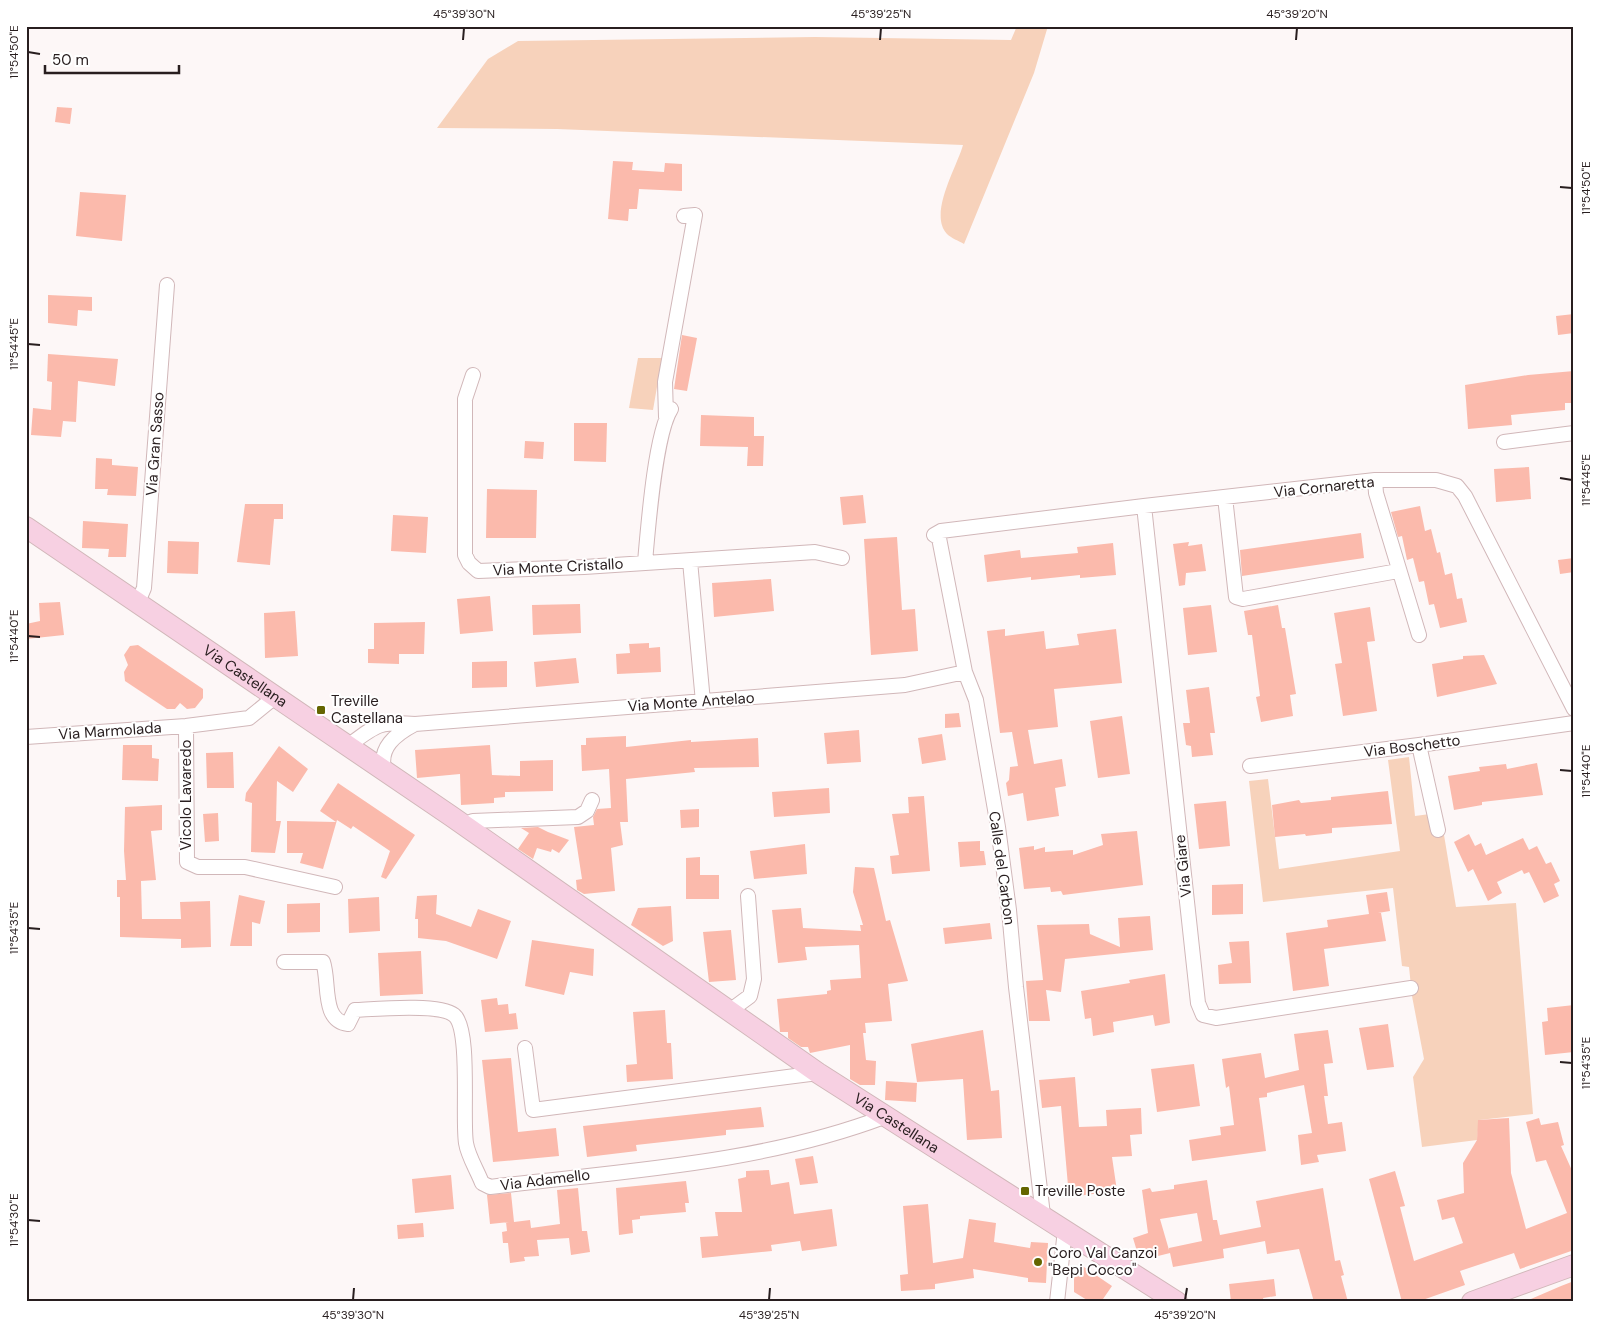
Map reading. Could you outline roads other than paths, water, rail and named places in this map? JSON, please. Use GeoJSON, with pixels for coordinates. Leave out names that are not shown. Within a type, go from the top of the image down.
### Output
{"type":"FeatureCollection","features":[{"type":"Feature","properties":{"kind":"street"},"geometry":{"type":"LineString","coordinates":[[645,562],[657,460],[666,417],[665,382],[695,215],[684,216]]}},
{"type":"Feature","properties":{"kind":"street","name":"Via Gran Sasso"},"geometry":{"type":"LineString","coordinates":[[138,602],[144,588],[167,285]]}},
{"type":"Feature","properties":{"kind":"street","name":"Via Monte Cristallo"},"geometry":{"type":"LineString","coordinates":[[473,375],[465,398],[466,555],[469,563],[478,571],[690,561],[815,552],[842,558]]}},
{"type":"Feature","properties":{"kind":"street"},"geometry":{"type":"LineString","coordinates":[[666,417],[674,403]]}},
{"type":"Feature","properties":{"kind":"street"},"geometry":{"type":"LineString","coordinates":[[1504,442],[1574,433]]}},
{"type":"Feature","properties":{"kind":"street"},"geometry":{"type":"LineString","coordinates":[[1374,480],[1398,571],[1419,635]]}},
{"type":"Feature","properties":{"kind":"street","name":"Via Cornaretta"},"geometry":{"type":"LineString","coordinates":[[941,531],[1374,480],[1436,480],[1457,486],[1465,496],[1574,709]]}},
{"type":"Feature","properties":{"kind":"street"},"geometry":{"type":"LineString","coordinates":[[1225,497],[1236,597],[1243,599],[1398,571]]}},
{"type":"Feature","properties":{"kind":"street","name":"Via Giare"},"geometry":{"type":"LineString","coordinates":[[1144,506],[1198,1003],[1203,1015],[1216,1018],[1411,988]]}},
{"type":"Feature","properties":{"kind":"street","name":"Via Castellana"},"geometry":{"type":"LineString","coordinates":[[26,527],[276,696],[731,1010],[818,1073],[1178,1302]]}},
{"type":"Feature","properties":{"kind":"street","name":"Calle del Carbon"},"geometry":{"type":"LineString","coordinates":[[941,531],[934,535],[939,538],[965,672],[976,700],[998,827],[1043,1215]]}},
{"type":"Feature","properties":{"kind":"street"},"geometry":{"type":"LineString","coordinates":[[690,561],[703,702]]}},
{"type":"Feature","properties":{"kind":"street","name":"Via Monte Antelao"},"geometry":{"type":"LineString","coordinates":[[348,746],[368,730],[382,723],[415,724],[905,685],[965,672]]}},
{"type":"Feature","properties":{"kind":"street","name":"Via Marmolada"},"geometry":{"type":"LineString","coordinates":[[26,737],[186,726],[249,718],[276,696]]}},
{"type":"Feature","properties":{"kind":"street","name":"Via Boschetto"},"geometry":{"type":"LineString","coordinates":[[1250,766],[1574,723]]}},
{"type":"Feature","properties":{"kind":"street"},"geometry":{"type":"LineString","coordinates":[[385,772],[382,763],[387,745],[399,733],[415,724]]}},
{"type":"Feature","properties":{"kind":"street","name":"Vicolo Lavaredo"},"geometry":{"type":"LineString","coordinates":[[186,726],[187,862],[198,867],[245,867],[335,887]]}},
{"type":"Feature","properties":{"kind":"street"},"geometry":{"type":"LineString","coordinates":[[1419,745],[1438,830]]}},
{"type":"Feature","properties":{"kind":"street"},"geometry":{"type":"LineString","coordinates":[[463,825],[473,821],[578,817],[587,811],[592,800]]}},
{"type":"Feature","properties":{"kind":"street"},"geometry":{"type":"LineString","coordinates":[[731,1010],[750,996],[754,980],[748,896]]}},
{"type":"Feature","properties":{"kind":"street","name":"Via Adamello"},"geometry":{"type":"LineString","coordinates":[[284,962],[323,962],[331,1015],[339,1023],[348,1024],[355,1010],[428,1008],[453,1014],[460,1022],[464,1060],[466,1145],[482,1183],[490,1187],[716,1160],[811,1140],[884,1116]]}},
{"type":"Feature","properties":{"kind":"street"},"geometry":{"type":"LineString","coordinates":[[526,1048],[534,1110],[818,1073]]}},
{"type":"Feature","properties":{"kind":"street"},"geometry":{"type":"LineString","coordinates":[[1057,1302],[1065,1230]]}},
{"type":"Feature","properties":{"kind":"street"},"geometry":{"type":"LineString","coordinates":[[1472,1302],[1574,1265]]}},
{"type":"Feature","properties":{"kind":"place","name":"Treville Castellana"},"geometry":{"type":"Point","coordinates":[321,710]}},
{"type":"Feature","properties":{"kind":"place","name":"Treville Poste"},"geometry":{"type":"Point","coordinates":[1025,1191]}},
{"type":"Feature","properties":{"kind":"place","name":"Coro Val Canzoi \"Bepi Cocco\""},"geometry":{"type":"Point","coordinates":[1038,1262]}}]}
